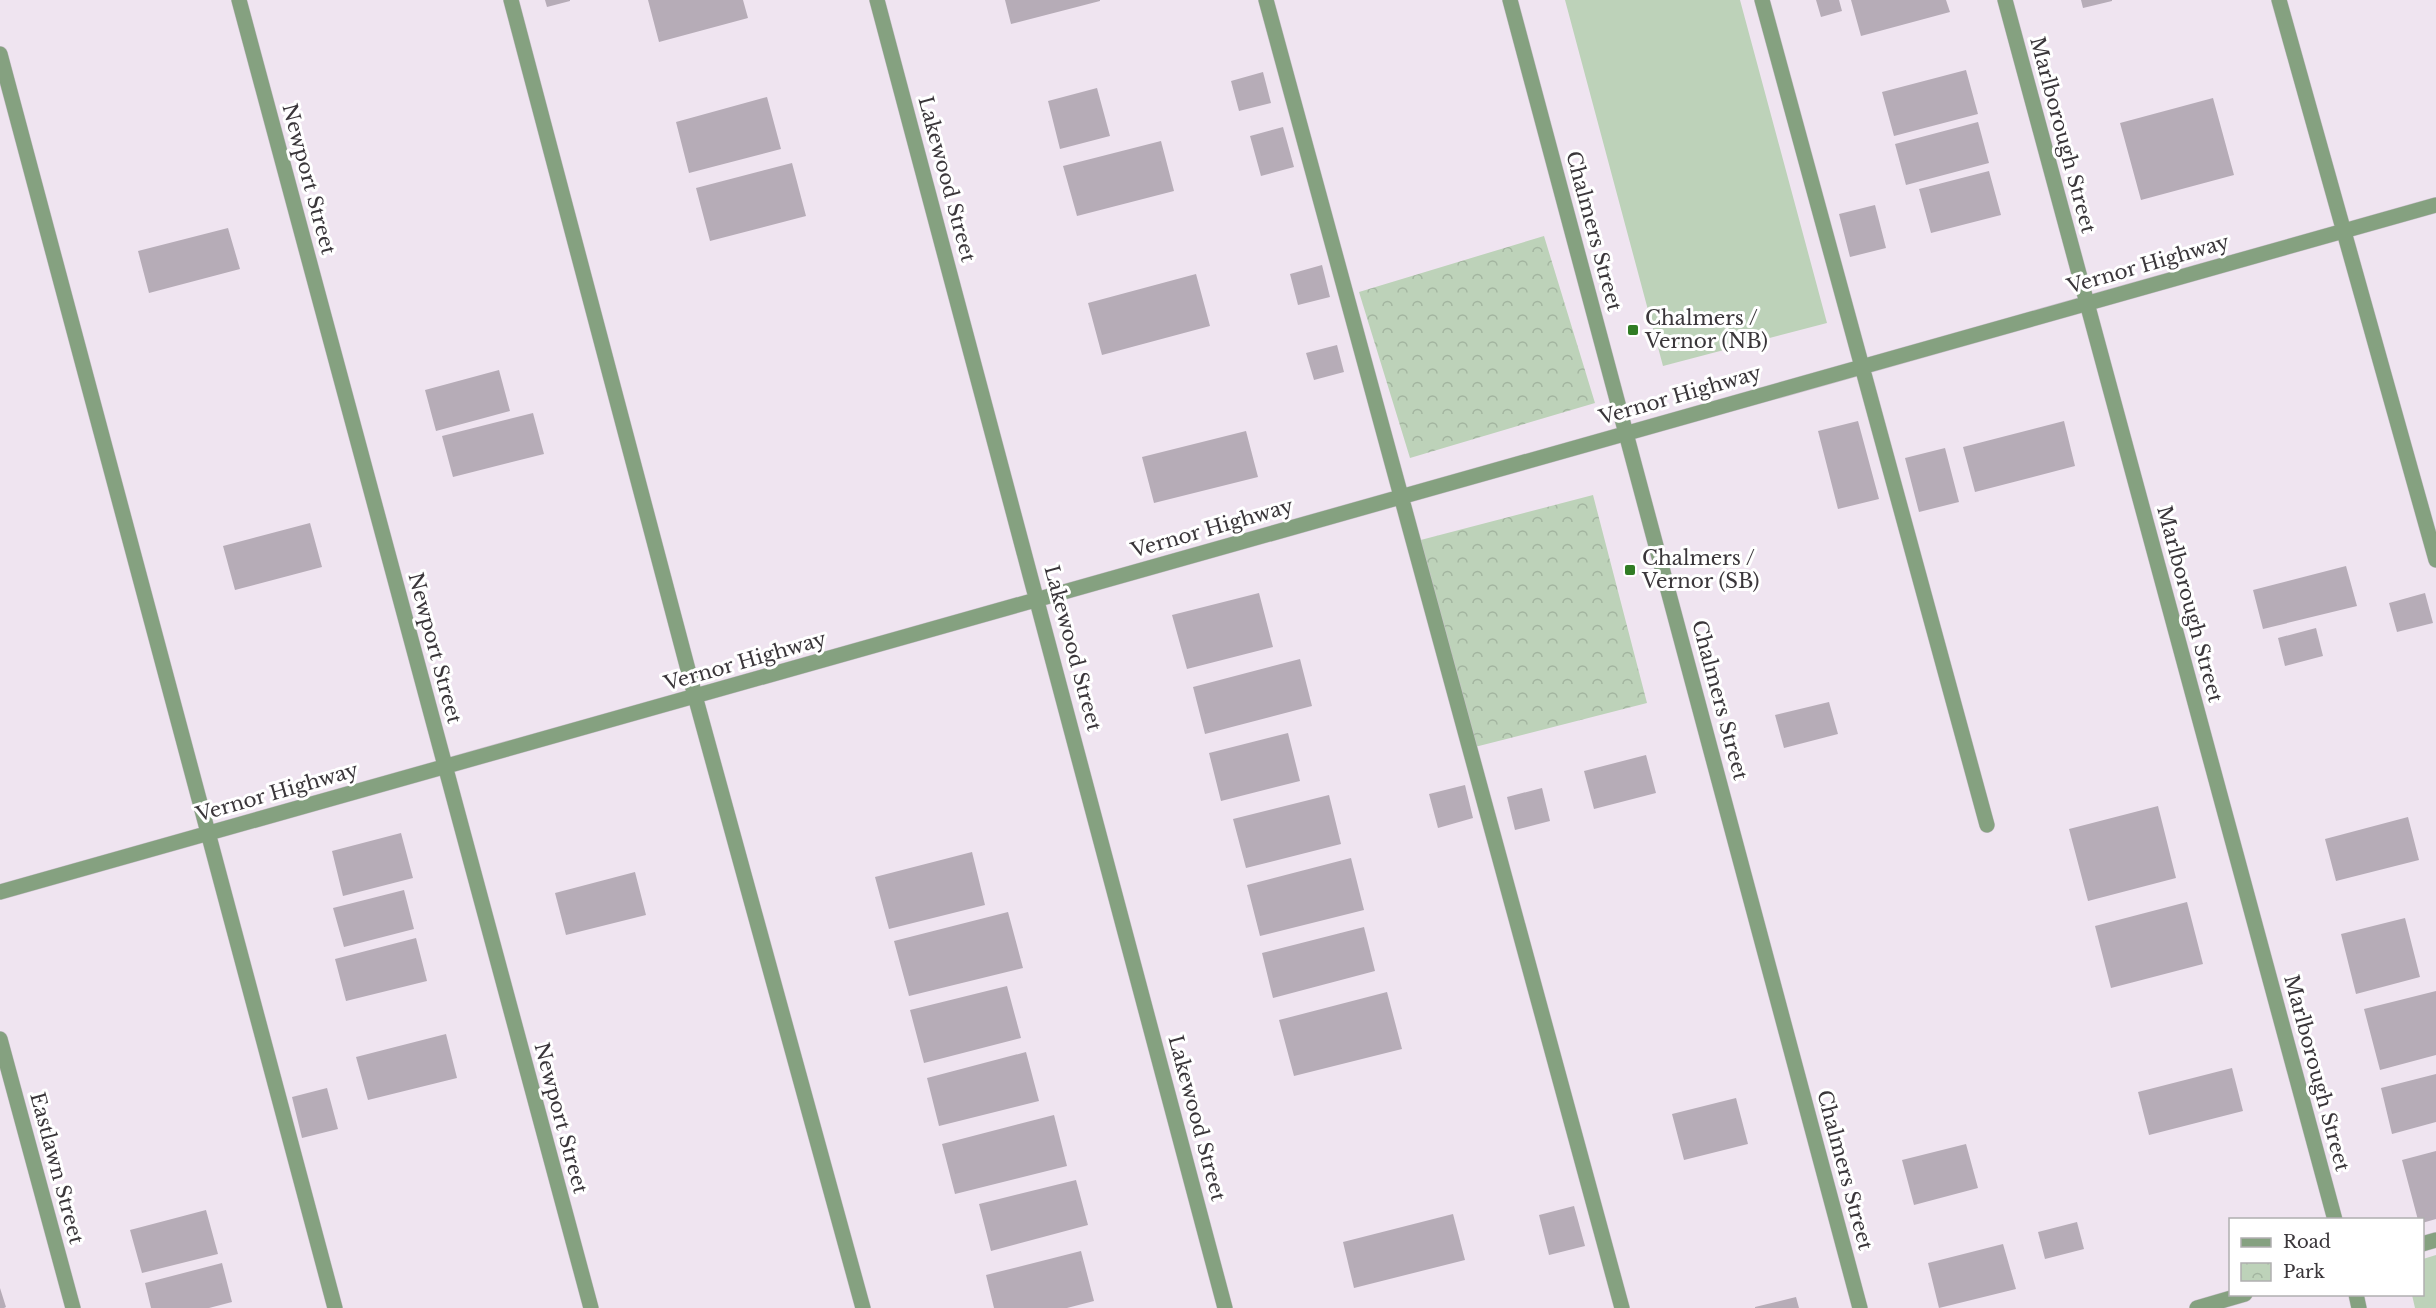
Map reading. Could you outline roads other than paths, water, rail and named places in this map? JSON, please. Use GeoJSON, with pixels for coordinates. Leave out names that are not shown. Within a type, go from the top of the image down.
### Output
{"type":"FeatureCollection","features":[{"type":"Feature","properties":{"kind":"street","name":"Newport Street"},"geometry":{"type":"LineString","coordinates":[[239,0],[591,1308]]}},
{"type":"Feature","properties":{"kind":"street"},"geometry":{"type":"LineString","coordinates":[[511,0],[695,696],[863,1308]]}},
{"type":"Feature","properties":{"kind":"street","name":"Lakewood Street"},"geometry":{"type":"LineString","coordinates":[[877,0],[1225,1308]]}},
{"type":"Feature","properties":{"kind":"street"},"geometry":{"type":"LineString","coordinates":[[1266,0],[1622,1308]]}},
{"type":"Feature","properties":{"kind":"street","name":"Chalmers Street"},"geometry":{"type":"LineString","coordinates":[[1510,0],[1860,1308]]}},
{"type":"Feature","properties":{"kind":"street"},"geometry":{"type":"LineString","coordinates":[[1762,0],[1987,825]]}},
{"type":"Feature","properties":{"kind":"street","name":"Marlborough Street"},"geometry":{"type":"LineString","coordinates":[[2005,0],[2334,1218]]}},
{"type":"Feature","properties":{"kind":"street"},"geometry":{"type":"LineString","coordinates":[[2279,0],[2436,560]]}},
{"type":"Feature","properties":{"kind":"street"},"geometry":{"type":"LineString","coordinates":[[0,54],[334,1308]]}},
{"type":"Feature","properties":{"kind":"street","name":"Vernor Highway"},"geometry":{"type":"LineString","coordinates":[[0,892],[2436,205]]}},
{"type":"Feature","properties":{"kind":"street","name":"Eastlawn Street"},"geometry":{"type":"LineString","coordinates":[[0,1039],[73,1308]]}},
{"type":"Feature","properties":{"kind":"street"},"geometry":{"type":"LineString","coordinates":[[2197,1308],[2238,1296]]}},
{"type":"Feature","properties":{"kind":"place","name":"Chalmers / Vernor (NB)"},"geometry":{"type":"Point","coordinates":[1633,330]}},
{"type":"Feature","properties":{"kind":"place","name":"Chalmers / Vernor (SB)"},"geometry":{"type":"Point","coordinates":[1630,570]}}]}
